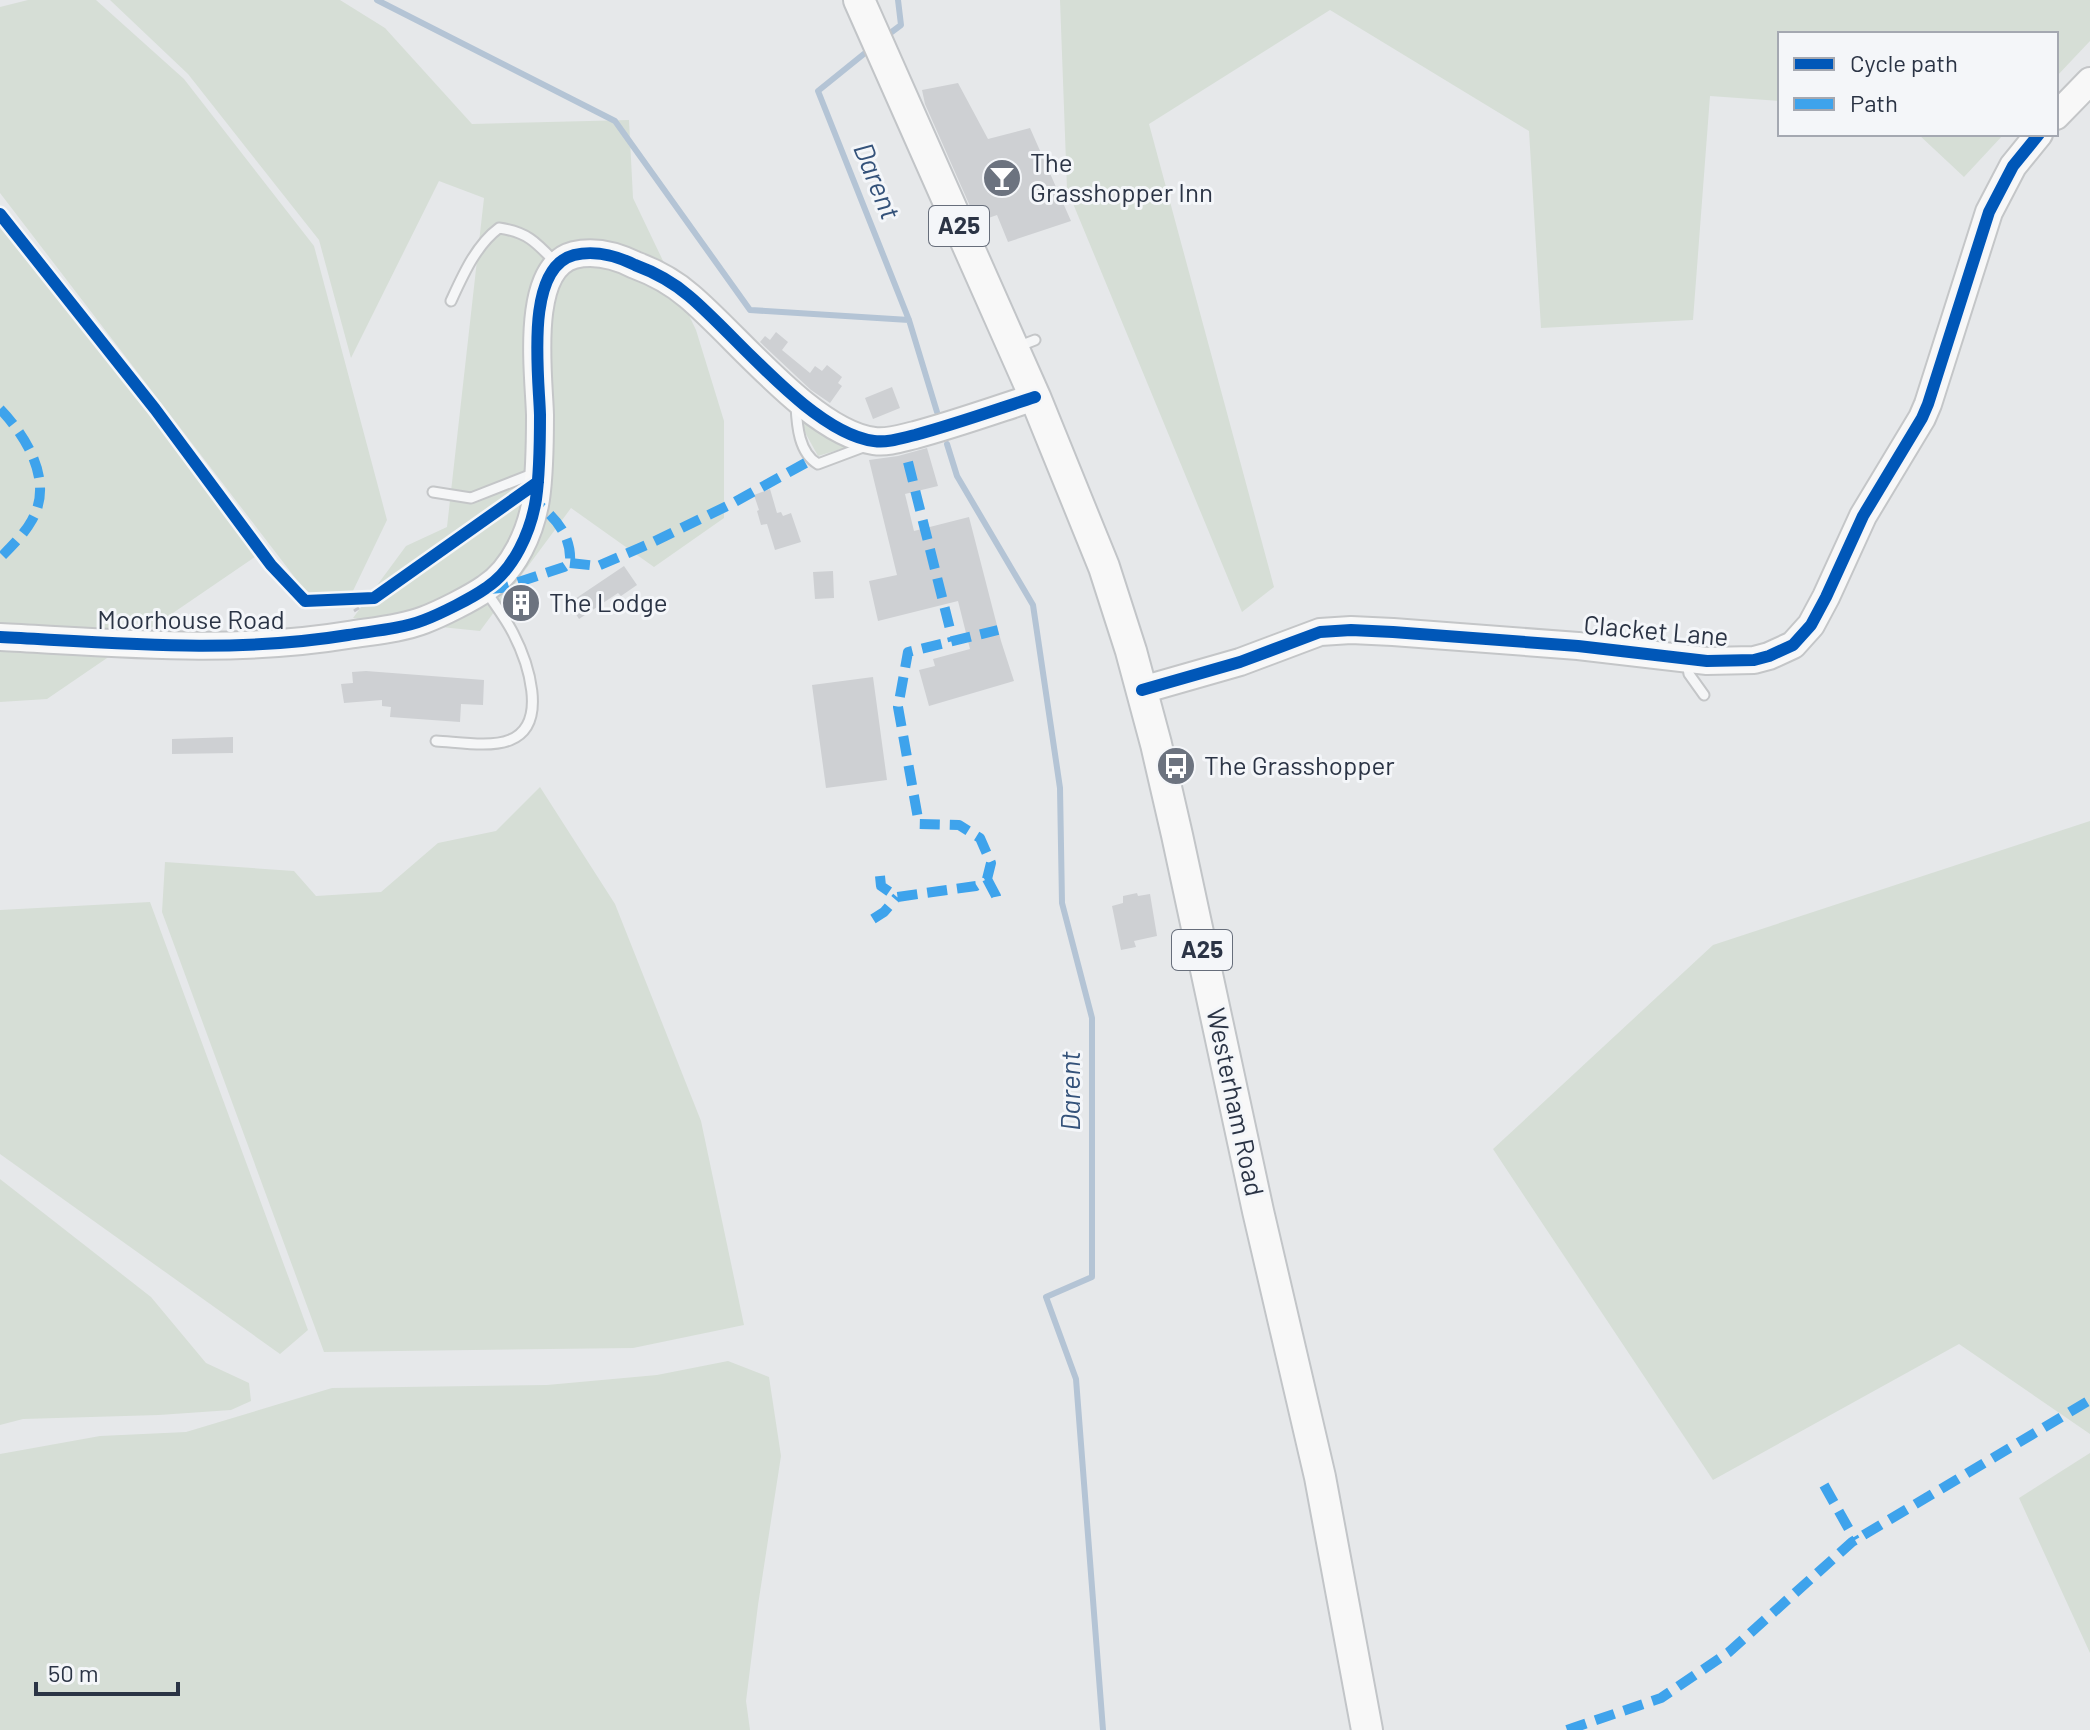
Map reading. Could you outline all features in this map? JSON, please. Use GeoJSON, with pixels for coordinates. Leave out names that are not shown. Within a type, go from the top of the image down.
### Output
{"type":"FeatureCollection","features":[{"type":"Feature","properties":{"kind":"main road","name":"Westerham Road"},"geometry":{"type":"LineString","coordinates":[[859,0],[1024,344],[1035,397],[1104,567],[1142,690],[1181,849],[1258,1211],[1320,1477],[1367,1730]]}},
{"type":"Feature","properties":{"kind":"street"},"geometry":{"type":"LineString","coordinates":[[2058,114],[2090,81]]}},
{"type":"Feature","properties":{"kind":"street","name":"Clacket Lane"},"geometry":{"type":"LineString","coordinates":[[1142,690],[1240,662],[1332,630],[1578,646],[1687,659],[1734,661],[1769,656],[1793,645],[1811,625],[1868,506],[1928,404],[1989,212],[2013,166],[2037,136]]}},
{"type":"Feature","properties":{"kind":"street"},"geometry":{"type":"LineString","coordinates":[[557,264],[572,255],[594,253],[619,257],[651,271],[688,294],[796,398],[850,433],[874,441],[894,440],[938,429],[1035,397]]}},
{"type":"Feature","properties":{"kind":"street","name":"Moorhouse Road"},"geometry":{"type":"LineString","coordinates":[[0,637],[176,646],[306,642],[423,620],[485,589],[501,576],[512,560],[529,529],[535,502],[539,472],[537,322],[545,285],[557,264]]}},
{"type":"Feature","properties":{"kind":"lane"},"geometry":{"type":"LineString","coordinates":[[451,301],[464,273],[489,235],[499,228],[533,238],[557,264]]}},
{"type":"Feature","properties":{"kind":"lane"},"geometry":{"type":"LineString","coordinates":[[796,398],[804,453],[818,464],[874,441]]}},
{"type":"Feature","properties":{"kind":"lane"},"geometry":{"type":"LineString","coordinates":[[433,492],[471,498],[539,472]]}},
{"type":"Feature","properties":{"kind":"lane"},"geometry":{"type":"LineString","coordinates":[[436,741],[495,744],[510,741],[527,727],[531,715],[533,702],[528,673],[513,634],[485,589]]}},
{"type":"Feature","properties":{"kind":"lane"},"geometry":{"type":"LineString","coordinates":[[1687,659],[1689,674],[1704,695]]}},
{"type":"Feature","properties":{"kind":"shaded area"},"geometry":{"type":"Polygon","coordinates":[[[28,0],[96,0],[184,79],[314,246],[387,520],[351,595],[316,605],[0,193],[0,7],[28,0]]]}},
{"type":"Feature","properties":{"kind":"shaded area"},"geometry":{"type":"Polygon","coordinates":[[[110,0],[340,0],[385,28],[472,124],[629,120],[633,198],[696,330],[724,421],[724,518],[654,567],[571,508],[480,631],[353,618],[406,546],[447,527],[484,198],[439,181],[351,358],[319,240],[188,74],[110,0]]]}},
{"type":"Feature","properties":{"kind":"shaded area"},"geometry":{"type":"Polygon","coordinates":[[[1060,0],[2090,0],[2090,41],[2058,75],[2058,32],[1778,32],[1778,101],[1710,96],[1693,320],[1541,328],[1529,131],[1330,10],[1149,124],[1274,587],[1242,612],[1067,189],[1060,0]]]}},
{"type":"Feature","properties":{"kind":"shaded area"},"geometry":{"type":"Polygon","coordinates":[[[1920,136],[2002,136],[1964,177],[1920,136]]]}},
{"type":"Feature","properties":{"kind":"shaded area"},"geometry":{"type":"Polygon","coordinates":[[[0,210],[258,555],[47,699],[0,702],[0,210]]]}},
{"type":"Feature","properties":{"kind":"shaded area"},"geometry":{"type":"Polygon","coordinates":[[[803,418],[858,444],[818,456],[801,425],[803,418]]]}},
{"type":"Feature","properties":{"kind":"shaded area"},"geometry":{"type":"Polygon","coordinates":[[[540,787],[615,904],[701,1121],[744,1325],[633,1348],[324,1352],[162,912],[165,862],[294,871],[316,896],[381,892],[438,843],[496,831],[540,787]]]}},
{"type":"Feature","properties":{"kind":"shaded area"},"geometry":{"type":"Polygon","coordinates":[[[2090,821],[2090,1434],[1959,1344],[1713,1480],[1493,1149],[1713,945],[2090,821]]]}},
{"type":"Feature","properties":{"kind":"shaded area"},"geometry":{"type":"Polygon","coordinates":[[[150,902],[308,1330],[280,1354],[0,1154],[0,910],[150,902]]]}},
{"type":"Feature","properties":{"kind":"shaded area"},"geometry":{"type":"Polygon","coordinates":[[[0,1179],[151,1297],[206,1363],[249,1383],[251,1401],[231,1410],[23,1419],[0,1425],[0,1179]]]}},
{"type":"Feature","properties":{"kind":"shaded area"},"geometry":{"type":"Polygon","coordinates":[[[728,1361],[769,1377],[781,1456],[746,1701],[750,1730],[0,1730],[0,1454],[100,1436],[186,1432],[332,1388],[547,1385],[657,1375],[728,1361]]]}},
{"type":"Feature","properties":{"kind":"shaded area"},"geometry":{"type":"Polygon","coordinates":[[[2090,1453],[2090,1653],[2019,1498],[2090,1453]]]}},
{"type":"Feature","properties":{"kind":"building"},"geometry":{"type":"Polygon","coordinates":[[[958,83],[988,139],[1030,128],[1071,221],[1008,242],[997,215],[977,222],[925,104],[922,90],[958,83]]]}},
{"type":"Feature","properties":{"kind":"building"},"geometry":{"type":"Polygon","coordinates":[[[776,332],[788,342],[782,350],[810,373],[815,366],[822,371],[827,365],[842,377],[838,383],[842,386],[830,403],[811,390],[760,342],[765,336],[770,340],[776,332]]]}},
{"type":"Feature","properties":{"kind":"building"},"geometry":{"type":"Polygon","coordinates":[[[892,387],[900,408],[873,419],[865,398],[892,387]]]}},
{"type":"Feature","properties":{"kind":"building"},"geometry":{"type":"Polygon","coordinates":[[[927,448],[938,486],[905,494],[914,531],[969,517],[1014,681],[929,706],[919,670],[935,666],[933,659],[970,649],[958,601],[878,621],[869,581],[897,575],[869,460],[927,448]]]}},
{"type":"Feature","properties":{"kind":"building"},"geometry":{"type":"Polygon","coordinates":[[[770,489],[777,513],[781,512],[783,516],[791,513],[801,542],[775,550],[767,524],[761,525],[754,495],[770,489]]]}},
{"type":"Feature","properties":{"kind":"building"},"geometry":{"type":"Polygon","coordinates":[[[624,566],[637,585],[621,596],[618,593],[579,619],[569,603],[624,566]]]}},
{"type":"Feature","properties":{"kind":"building"},"geometry":{"type":"Polygon","coordinates":[[[833,571],[834,598],[815,599],[813,572],[833,571]]]}},
{"type":"Feature","properties":{"kind":"building","name":"The Lodge"},"geometry":{"type":"Polygon","coordinates":[[[531,590],[537,608],[511,615],[505,598],[531,590]]]}},
{"type":"Feature","properties":{"kind":"building"},"geometry":{"type":"Polygon","coordinates":[[[352,672],[484,680],[483,705],[461,704],[460,722],[390,717],[391,707],[382,706],[382,700],[344,703],[341,684],[353,683],[352,672]]]}},
{"type":"Feature","properties":{"kind":"building"},"geometry":{"type":"Polygon","coordinates":[[[873,677],[887,780],[826,788],[812,685],[873,677]]]}},
{"type":"Feature","properties":{"kind":"building"},"geometry":{"type":"Polygon","coordinates":[[[233,737],[233,753],[172,754],[172,739],[233,737]]]}},
{"type":"Feature","properties":{"kind":"building"},"geometry":{"type":"Polygon","coordinates":[[[1137,893],[1138,896],[1150,894],[1157,936],[1134,941],[1136,947],[1121,950],[1112,906],[1123,903],[1123,896],[1137,893]]]}},
{"type":"Feature","properties":{"kind":"waterway"},"geometry":{"type":"LineString","coordinates":[[377,0],[615,121],[750,310],[909,320]]}},
{"type":"Feature","properties":{"kind":"waterway","name":"Darent"},"geometry":{"type":"LineString","coordinates":[[885,37],[901,25],[898,0]]}},
{"type":"Feature","properties":{"kind":"waterway","name":"Darent"},"geometry":{"type":"LineString","coordinates":[[870,49],[818,91],[909,320],[937,412]]}},
{"type":"Feature","properties":{"kind":"waterway","name":"Darent"},"geometry":{"type":"LineString","coordinates":[[947,444],[957,476],[1033,605],[1060,788],[1062,903],[1092,1018],[1092,1277],[1046,1297],[1076,1379],[1103,1730]]}},
{"type":"Feature","properties":{"kind":"marked path"},"geometry":{"type":"LineString","coordinates":[[0,409],[28,446],[39,476],[40,491],[32,520],[0,558]]}},
{"type":"Feature","properties":{"kind":"marked path"},"geometry":{"type":"LineString","coordinates":[[570,563],[598,566],[731,504],[811,460]]}},
{"type":"Feature","properties":{"kind":"marked path"},"geometry":{"type":"LineString","coordinates":[[908,462],[953,641]]}},
{"type":"Feature","properties":{"kind":"marked path"},"geometry":{"type":"LineString","coordinates":[[489,589],[501,588],[570,563],[568,545],[561,528],[535,502]]}},
{"type":"Feature","properties":{"kind":"marked path"},"geometry":{"type":"LineString","coordinates":[[880,876],[881,886],[897,897],[976,886],[987,879],[991,863],[980,838],[959,825],[919,824],[898,707],[908,652],[998,630]]}},
{"type":"Feature","properties":{"kind":"marked path"},"geometry":{"type":"LineString","coordinates":[[987,879],[998,905]]}},
{"type":"Feature","properties":{"kind":"marked path"},"geometry":{"type":"LineString","coordinates":[[873,919],[897,897]]}},
{"type":"Feature","properties":{"kind":"marked path"},"geometry":{"type":"LineString","coordinates":[[1567,1730],[1661,1698],[1729,1652],[1852,1542],[2090,1400]]}},
{"type":"Feature","properties":{"kind":"marked path"},"geometry":{"type":"LineString","coordinates":[[1824,1485],[1855,1540]]}},
{"type":"Feature","properties":{"kind":"cycle path"},"geometry":{"type":"LineString","coordinates":[[1142,690],[1240,662],[1320,632],[1393,632],[1578,646],[1707,661],[1754,660],[1793,645],[1811,625],[1863,516],[1922,418],[1989,212],[2013,166],[2037,136]]}},
{"type":"Feature","properties":{"kind":"cycle path"},"geometry":{"type":"LineString","coordinates":[[0,214],[155,409],[271,565],[305,601],[374,598],[538,482]]}},
{"type":"Feature","properties":{"kind":"cycle path"},"geometry":{"type":"LineString","coordinates":[[0,637],[218,646],[305,641],[415,623],[447,610],[486,588],[505,571],[520,549],[534,511],[540,457],[537,351],[541,301],[547,280],[558,264],[574,255],[590,253],[613,257],[670,282],[708,313],[801,402],[850,434],[874,441],[895,440],[1035,397]]}},
{"type":"Feature","properties":{"kind":"place","name":"The Grasshopper Inn"},"geometry":{"type":"Point","coordinates":[1002,178]}},
{"type":"Feature","properties":{"kind":"place","name":"The Lodge"},"geometry":{"type":"Point","coordinates":[521,603]}},
{"type":"Feature","properties":{"kind":"place","name":"The Grasshopper"},"geometry":{"type":"Point","coordinates":[1176,766]}}]}
